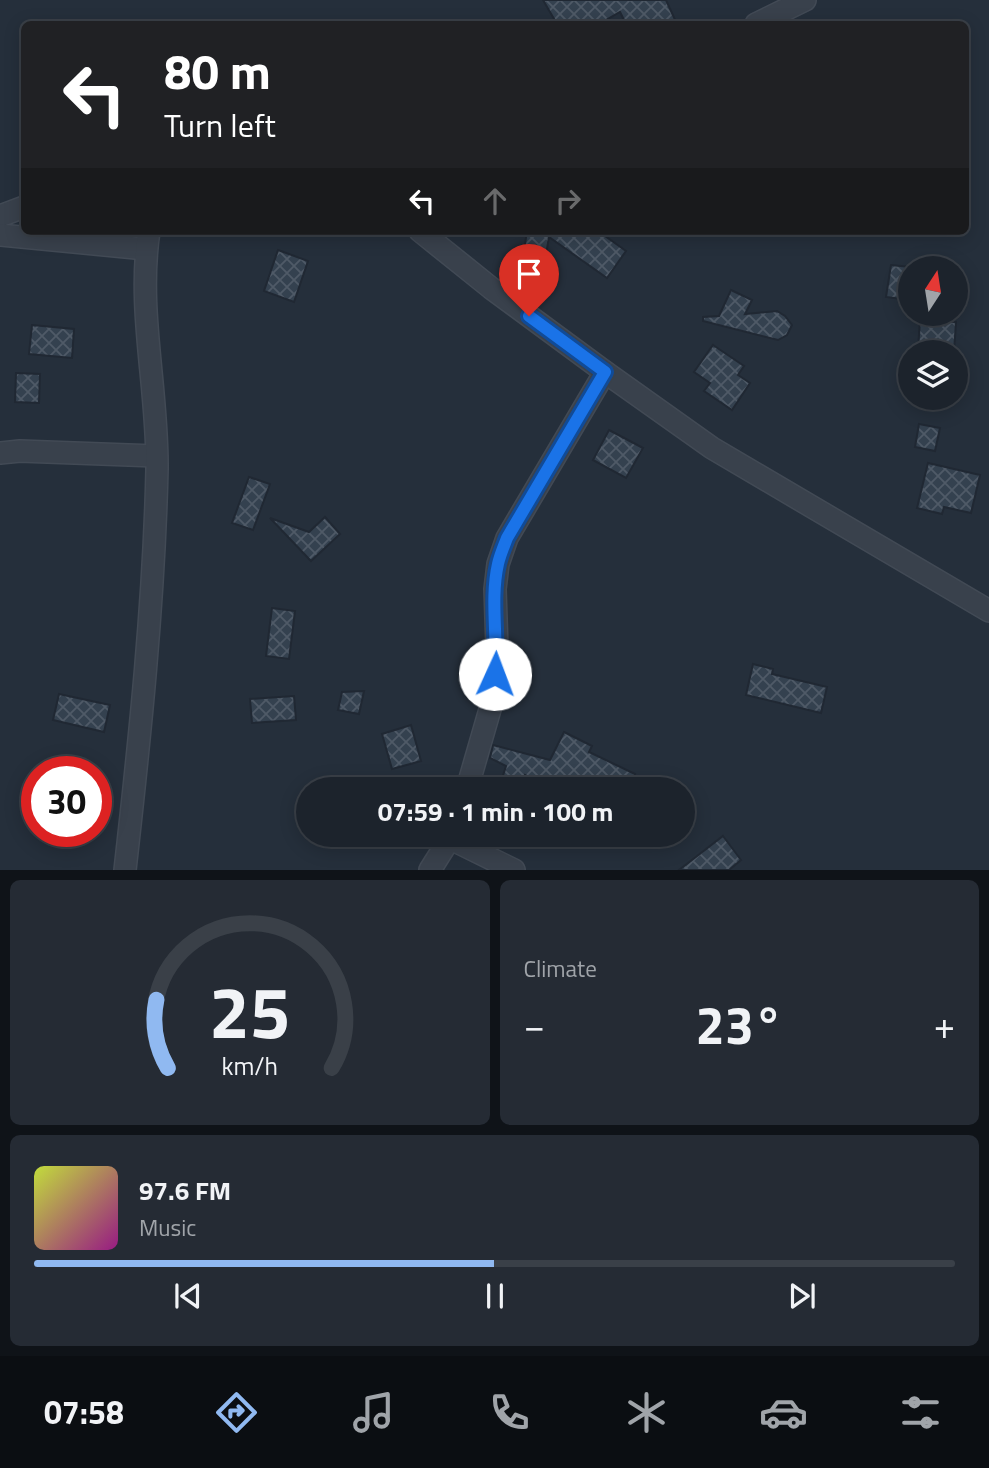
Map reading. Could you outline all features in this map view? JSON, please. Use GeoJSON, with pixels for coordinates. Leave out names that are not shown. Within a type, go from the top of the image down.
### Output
{"type":"FeatureCollection","features":[{"type":"Feature","properties":{"kind":"street"},"geometry":{"type":"LineString","coordinates":[[762,21],[804,0]]}},
{"type":"Feature","properties":{"kind":"street"},"geometry":{"type":"LineString","coordinates":[[0,216],[21,208]]}},
{"type":"Feature","properties":{"kind":"street"},"geometry":{"type":"LineString","coordinates":[[0,235],[147,240],[145,303],[152,363],[156,456],[154,534],[139,741],[125,870]]}},
{"type":"Feature","properties":{"kind":"street"},"geometry":{"type":"LineString","coordinates":[[425,235],[491,288],[712,448],[989,611]]}},
{"type":"Feature","properties":{"kind":"street"},"geometry":{"type":"LineString","coordinates":[[471,777],[494,699],[497,648],[495,589],[498,564],[507,538],[605,372]]}},
{"type":"Feature","properties":{"kind":"street"},"geometry":{"type":"LineString","coordinates":[[0,453],[20,451],[156,456]]}},
{"type":"Feature","properties":{"kind":"street"},"geometry":{"type":"LineString","coordinates":[[430,870],[445,847]]}},
{"type":"Feature","properties":{"kind":"street"},"geometry":{"type":"LineString","coordinates":[[471,847],[514,870]]}},
{"type":"Feature","properties":{"kind":"building"},"geometry":{"type":"Polygon","coordinates":[[[543,0],[666,0],[676,21],[624,21],[620,12],[604,21],[555,21],[543,0]]]}},
{"type":"Feature","properties":{"kind":"building"},"geometry":{"type":"Polygon","coordinates":[[[526,235],[604,235],[626,251],[607,278],[549,237],[545,261],[523,257],[526,235]]]}},
{"type":"Feature","properties":{"kind":"building"},"geometry":{"type":"Polygon","coordinates":[[[278,250],[308,261],[294,302],[264,291],[278,250]]]}},
{"type":"Feature","properties":{"kind":"building"},"geometry":{"type":"Polygon","coordinates":[[[891,265],[898,266],[898,298],[886,297],[891,265]]]}},
{"type":"Feature","properties":{"kind":"building"},"geometry":{"type":"Polygon","coordinates":[[[731,290],[752,300],[745,314],[777,311],[785,316],[792,325],[787,335],[778,340],[703,321],[703,317],[719,316],[731,290]]]}},
{"type":"Feature","properties":{"kind":"building"},"geometry":{"type":"Polygon","coordinates":[[[32,325],[74,329],[72,358],[29,354],[32,325]]]}},
{"type":"Feature","properties":{"kind":"building"},"geometry":{"type":"Polygon","coordinates":[[[920,326],[956,326],[955,340],[919,340],[920,326]]]}},
{"type":"Feature","properties":{"kind":"building"},"geometry":{"type":"Polygon","coordinates":[[[713,345],[744,366],[738,375],[750,383],[732,410],[704,391],[710,383],[694,372],[713,345]]]}},
{"type":"Feature","properties":{"kind":"building"},"geometry":{"type":"Polygon","coordinates":[[[16,373],[40,374],[39,403],[15,402],[16,373]]]}},
{"type":"Feature","properties":{"kind":"building"},"geometry":{"type":"Polygon","coordinates":[[[919,424],[940,428],[935,451],[915,447],[919,424]]]}},
{"type":"Feature","properties":{"kind":"building"},"geometry":{"type":"Polygon","coordinates":[[[609,430],[643,448],[626,478],[593,460],[609,430]]]}},
{"type":"Feature","properties":{"kind":"building"},"geometry":{"type":"Polygon","coordinates":[[[928,463],[980,475],[971,513],[944,507],[942,514],[917,508],[928,463]]]}},
{"type":"Feature","properties":{"kind":"building"},"geometry":{"type":"Polygon","coordinates":[[[249,477],[270,484],[253,530],[232,523],[249,477]]]}},
{"type":"Feature","properties":{"kind":"building"},"geometry":{"type":"Polygon","coordinates":[[[325,517],[340,534],[311,561],[270,518],[309,532],[325,517]]]}},
{"type":"Feature","properties":{"kind":"building"},"geometry":{"type":"Polygon","coordinates":[[[272,608],[295,611],[289,659],[266,656],[272,608]]]}},
{"type":"Feature","properties":{"kind":"building"},"geometry":{"type":"Polygon","coordinates":[[[753,664],[773,669],[772,674],[827,687],[821,713],[746,695],[753,664]]]}},
{"type":"Feature","properties":{"kind":"building"},"geometry":{"type":"Polygon","coordinates":[[[364,691],[359,714],[338,710],[342,692],[364,691]]]}},
{"type":"Feature","properties":{"kind":"building"},"geometry":{"type":"Polygon","coordinates":[[[59,694],[110,705],[104,732],[53,720],[59,694]]]}},
{"type":"Feature","properties":{"kind":"building"},"geometry":{"type":"Polygon","coordinates":[[[294,696],[296,720],[252,723],[250,699],[294,696]]]}},
{"type":"Feature","properties":{"kind":"building"},"geometry":{"type":"Polygon","coordinates":[[[411,725],[421,761],[392,769],[382,734],[411,725]]]}},
{"type":"Feature","properties":{"kind":"building"},"geometry":{"type":"Polygon","coordinates":[[[564,732],[592,746],[589,752],[635,774],[634,777],[503,777],[506,766],[490,758],[493,745],[550,760],[564,732]]]}},
{"type":"Feature","properties":{"kind":"building"},"geometry":{"type":"Polygon","coordinates":[[[723,836],[741,860],[729,870],[679,870],[723,836]]]}},
{"type":"Feature","properties":{"kind":"route"},"geometry":{"type":"LineString","coordinates":[[495,674],[495,589],[498,564],[507,538],[605,372],[529,316]]}}]}
